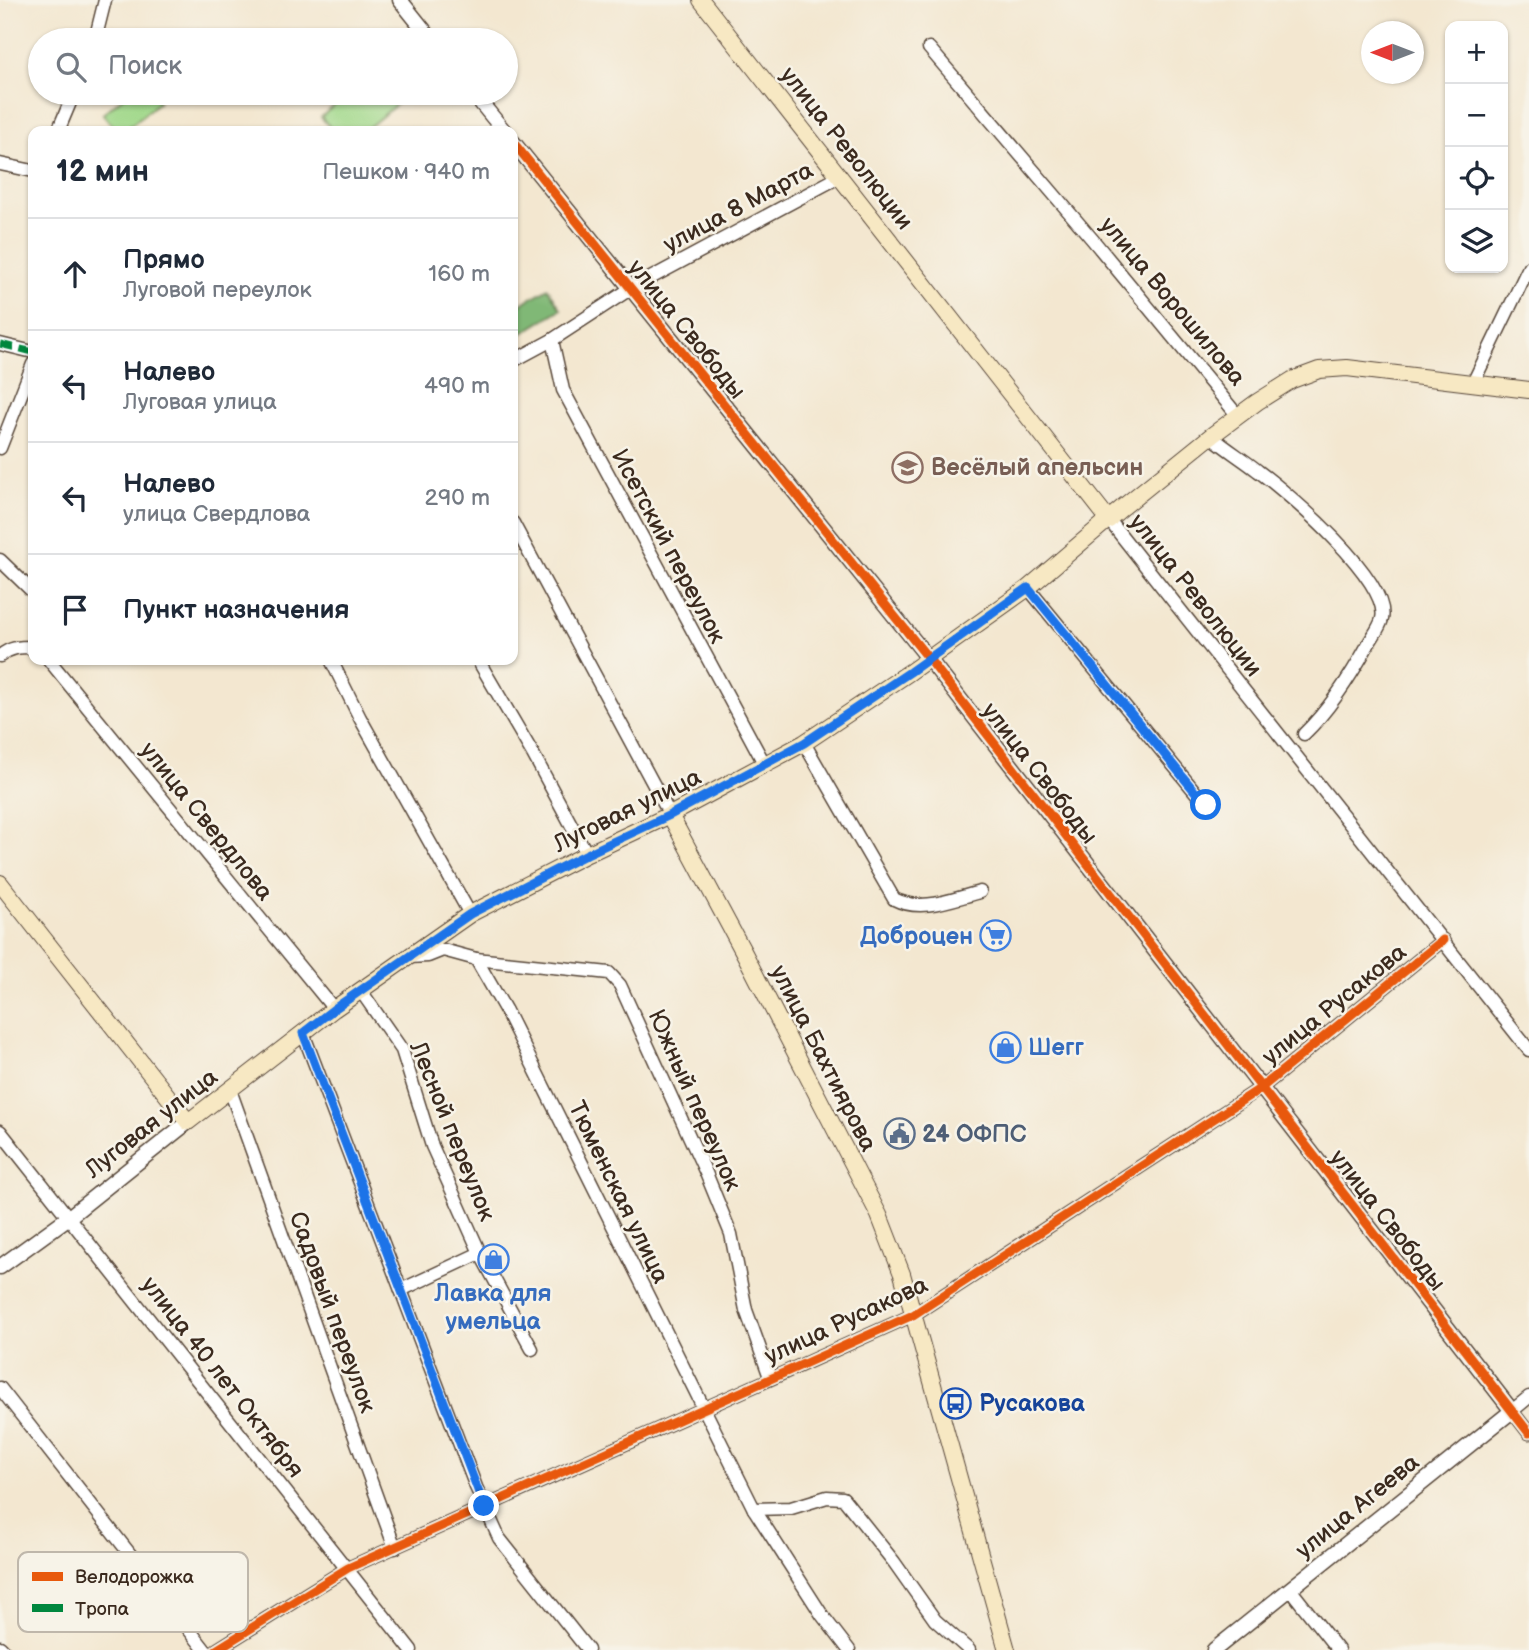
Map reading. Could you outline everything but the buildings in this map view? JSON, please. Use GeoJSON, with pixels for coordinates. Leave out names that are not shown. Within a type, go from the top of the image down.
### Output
{"type":"FeatureCollection","features":[{"type":"Feature","properties":{"kind":"main road","name":"улица Революции"},"geometry":{"type":"LineString","coordinates":[[701,0],[1109,520]]}},
{"type":"Feature","properties":{"kind":"main road","name":"улица Ворошилова"},"geometry":{"type":"LineString","coordinates":[[1238,416],[1292,380],[1319,370],[1347,368],[1529,390]]}},
{"type":"Feature","properties":{"kind":"main road","name":"Луговая улица"},"geometry":{"type":"LineString","coordinates":[[188,1122],[334,1009],[470,914],[765,765],[804,743],[929,659],[1028,588],[1238,416]]}},
{"type":"Feature","properties":{"kind":"main road","name":"улица Бахтиярова"},"geometry":{"type":"LineString","coordinates":[[670,815],[879,1215],[902,1274],[1007,1650]]}},
{"type":"Feature","properties":{"kind":"main road"},"geometry":{"type":"LineString","coordinates":[[0,883],[188,1122]]}},
{"type":"Feature","properties":{"kind":"street"},"geometry":{"type":"LineString","coordinates":[[98,28],[104,0]]}},
{"type":"Feature","properties":{"kind":"street"},"geometry":{"type":"LineString","coordinates":[[400,0],[422,28]]}},
{"type":"Feature","properties":{"kind":"street","name":"улица Ворошилова"},"geometry":{"type":"LineString","coordinates":[[929,48],[1238,416]]}},
{"type":"Feature","properties":{"kind":"street"},"geometry":{"type":"LineString","coordinates":[[60,126],[69,105]]}},
{"type":"Feature","properties":{"kind":"street"},"geometry":{"type":"LineString","coordinates":[[483,105],[500,126]]}},
{"type":"Feature","properties":{"kind":"street","name":"улица Свободы"},"geometry":{"type":"LineString","coordinates":[[518,148],[929,659],[1529,1433]]}},
{"type":"Feature","properties":{"kind":"street"},"geometry":{"type":"LineString","coordinates":[[0,164],[28,170]]}},
{"type":"Feature","properties":{"kind":"street","name":"улица 8 Марта"},"geometry":{"type":"LineString","coordinates":[[518,358],[552,340],[630,289],[839,177]]}},
{"type":"Feature","properties":{"kind":"street"},"geometry":{"type":"LineString","coordinates":[[1473,383],[1529,267]]}},
{"type":"Feature","properties":{"kind":"street","name":"Исетский переулок"},"geometry":{"type":"LineString","coordinates":[[552,340],[563,390],[765,765]]}},
{"type":"Feature","properties":{"kind":"street"},"geometry":{"type":"LineString","coordinates":[[0,344],[28,351]]}},
{"type":"Feature","properties":{"kind":"street"},"geometry":{"type":"LineString","coordinates":[[0,449],[28,377]]}},
{"type":"Feature","properties":{"kind":"street"},"geometry":{"type":"LineString","coordinates":[[1211,436],[1260,472],[1307,512],[1366,574],[1379,597],[1382,618],[1352,674],[1304,734]]}},
{"type":"Feature","properties":{"kind":"street","name":"улица Революции"},"geometry":{"type":"LineString","coordinates":[[1109,520],[1529,1050]]}},
{"type":"Feature","properties":{"kind":"street","name":"улица Бахтиярова"},"geometry":{"type":"LineString","coordinates":[[518,532],[670,815]]}},
{"type":"Feature","properties":{"kind":"street"},"geometry":{"type":"LineString","coordinates":[[0,561],[28,587]]}},
{"type":"Feature","properties":{"kind":"street"},"geometry":{"type":"LineString","coordinates":[[1028,588],[1206,805]]}},
{"type":"Feature","properties":{"kind":"street"},"geometry":{"type":"LineString","coordinates":[[0,656],[9,649],[28,647]]}},
{"type":"Feature","properties":{"kind":"street","name":"улица Свердлова"},"geometry":{"type":"LineString","coordinates":[[53,665],[334,1009]]}},
{"type":"Feature","properties":{"kind":"street"},"geometry":{"type":"LineString","coordinates":[[334,665],[360,718],[470,914]]}},
{"type":"Feature","properties":{"kind":"street"},"geometry":{"type":"LineString","coordinates":[[481,665],[587,854]]}},
{"type":"Feature","properties":{"kind":"street"},"geometry":{"type":"LineString","coordinates":[[804,743],[894,900],[906,906],[920,907],[980,892]]}},
{"type":"Feature","properties":{"kind":"street","name":"улица Русакова"},"geometry":{"type":"LineString","coordinates":[[248,1630],[348,1568],[913,1315],[1261,1088],[1443,940]]}},
{"type":"Feature","properties":{"kind":"street"},"geometry":{"type":"LineString","coordinates":[[407,957],[428,956],[443,950],[476,958]]}},
{"type":"Feature","properties":{"kind":"street","name":"Южный переулок"},"geometry":{"type":"LineString","coordinates":[[476,958],[610,973],[620,985],[731,1234],[746,1310],[770,1377]]}},
{"type":"Feature","properties":{"kind":"street","name":"Тюменская улица"},"geometry":{"type":"LineString","coordinates":[[476,958],[506,1011],[754,1509],[822,1615],[849,1650]]}},
{"type":"Feature","properties":{"kind":"street","name":"Лесной переулок"},"geometry":{"type":"LineString","coordinates":[[361,991],[401,1050],[432,1146],[480,1253],[532,1349]]}},
{"type":"Feature","properties":{"kind":"street"},"geometry":{"type":"LineString","coordinates":[[303,1033],[484,1506],[499,1538],[588,1650]]}},
{"type":"Feature","properties":{"kind":"street","name":"Садовый переулок"},"geometry":{"type":"LineString","coordinates":[[230,1090],[396,1548]]}},
{"type":"Feature","properties":{"kind":"street","name":"Луговая улица"},"geometry":{"type":"LineString","coordinates":[[0,1267],[69,1217],[188,1122]]}},
{"type":"Feature","properties":{"kind":"street","name":"улица 40 лет Октября"},"geometry":{"type":"LineString","coordinates":[[0,1131],[411,1650]]}},
{"type":"Feature","properties":{"kind":"street","name":"Лесной переулок"},"geometry":{"type":"LineString","coordinates":[[401,1290],[480,1253]]}},
{"type":"Feature","properties":{"kind":"street"},"geometry":{"type":"LineString","coordinates":[[0,1388],[128,1552]]}},
{"type":"Feature","properties":{"kind":"street","name":"улица Агеева"},"geometry":{"type":"LineString","coordinates":[[1214,1650],[1529,1397]]}},
{"type":"Feature","properties":{"kind":"street"},"geometry":{"type":"LineString","coordinates":[[754,1509],[791,1508],[827,1497],[843,1498],[894,1562],[934,1620],[969,1650]]}},
{"type":"Feature","properties":{"kind":"street"},"geometry":{"type":"LineString","coordinates":[[1290,1589],[1338,1650]]}},
{"type":"Feature","properties":{"kind":"street"},"geometry":{"type":"LineString","coordinates":[[191,1632],[205,1650]]}},
{"type":"Feature","properties":{"kind":"street","name":"улица Русакова"},"geometry":{"type":"LineString","coordinates":[[216,1650],[245,1632]]}},
{"type":"Feature","properties":{"kind":"green space"},"geometry":{"type":"Polygon","coordinates":[[[114,105],[155,105],[130,126],[113,126],[103,114],[114,105]]]}},
{"type":"Feature","properties":{"kind":"green space"},"geometry":{"type":"Polygon","coordinates":[[[335,105],[396,105],[370,126],[329,126],[321,117],[335,105]]]}},
{"type":"Feature","properties":{"kind":"green space"},"geometry":{"type":"Polygon","coordinates":[[[548,288],[561,309],[518,336],[518,306],[548,288]]]}},
{"type":"Feature","properties":{"kind":"marked path"},"geometry":{"type":"LineString","coordinates":[[0,344],[28,351]]}},
{"type":"Feature","properties":{"kind":"cycle path"},"geometry":{"type":"LineString","coordinates":[[518,148],[929,659],[1529,1433]]}},
{"type":"Feature","properties":{"kind":"cycle path"},"geometry":{"type":"LineString","coordinates":[[248,1630],[348,1568],[913,1315],[1261,1088],[1443,940]]}},
{"type":"Feature","properties":{"kind":"cycle path"},"geometry":{"type":"LineString","coordinates":[[216,1650],[245,1632]]}},
{"type":"Feature","properties":{"kind":"place","name":"Весёлый апельсин"},"geometry":{"type":"Point","coordinates":[908,467]}},
{"type":"Feature","properties":{"kind":"place","name":"Доброцен"},"geometry":{"type":"Point","coordinates":[996,936]}},
{"type":"Feature","properties":{"kind":"place","name":"Шегг"},"geometry":{"type":"Point","coordinates":[1005,1047]}},
{"type":"Feature","properties":{"kind":"place","name":"24 ОФПС"},"geometry":{"type":"Point","coordinates":[899,1134]}},
{"type":"Feature","properties":{"kind":"place","name":"Лавка для умельца"},"geometry":{"type":"Point","coordinates":[493,1259]}},
{"type":"Feature","properties":{"kind":"place","name":"Русакова"},"geometry":{"type":"Point","coordinates":[956,1403]}},
{"type":"Feature","properties":{"kind":"route"},"geometry":{"type":"LineString","coordinates":[[484,1506],[303,1033],[470,914],[670,815],[804,743],[1028,588],[1206,805]]}}]}
